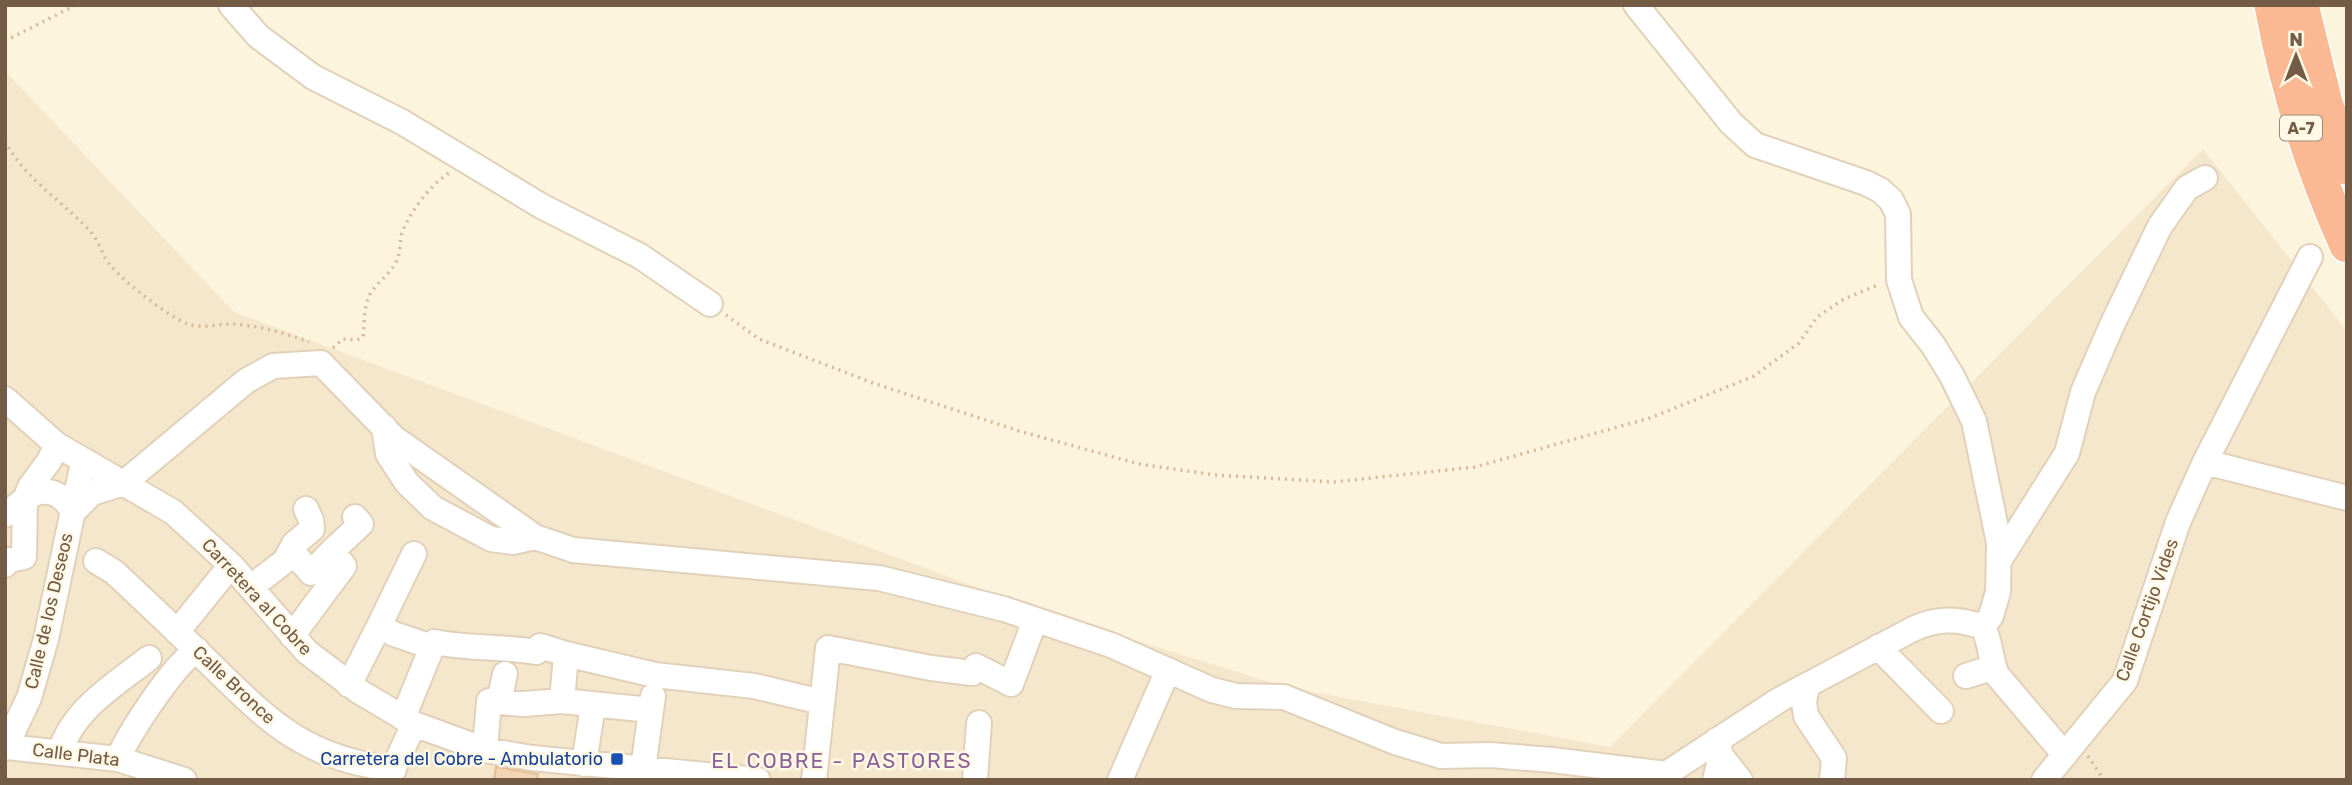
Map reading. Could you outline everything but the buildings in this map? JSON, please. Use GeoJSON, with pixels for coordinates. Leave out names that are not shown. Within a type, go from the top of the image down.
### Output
{"type":"FeatureCollection","features":[{"type":"Feature","properties":{"kind":"highway","name":"A-7"},"geometry":{"type":"LineString","coordinates":[[2272,5],[2295,110],[2330,208],[2347,245]]}},
{"type":"Feature","properties":{"kind":"highway","name":"A-7"},"geometry":{"type":"LineString","coordinates":[[2301,5],[2325,103],[2347,167]]}},
{"type":"Feature","properties":{"kind":"street"},"geometry":{"type":"LineString","coordinates":[[231,5],[258,36],[313,77],[402,122],[543,207],[640,256],[710,304]]}},
{"type":"Feature","properties":{"kind":"street"},"geometry":{"type":"LineString","coordinates":[[1636,5],[1731,123],[1755,145],[1866,183],[1891,200],[1898,214],[1899,280],[1911,317],[1952,376],[1974,421],[1992,500],[1999,542],[1998,592],[1991,616],[1983,627]]}},
{"type":"Feature","properties":{"kind":"street"},"geometry":{"type":"LineString","coordinates":[[2000,559],[2067,453],[2083,393],[2112,325],[2161,226],[2187,188],[2206,178]]}},
{"type":"Feature","properties":{"kind":"street","name":"Calle Cortijo Vides"},"geometry":{"type":"LineString","coordinates":[[2045,780],[2125,681],[2178,522],[2205,462],[2310,257]]}},
{"type":"Feature","properties":{"kind":"street"},"geometry":{"type":"LineString","coordinates":[[124,483],[246,381],[273,366],[325,357],[394,438],[535,537],[573,550],[879,578],[1004,609],[1111,645],[1212,690],[1236,696],[1284,697],[1395,742],[1441,756],[1490,755],[1605,773],[1662,777],[1719,748],[1779,700],[1930,621],[1967,621],[1983,627],[1989,639],[1997,675],[2065,755]]}},
{"type":"Feature","properties":{"kind":"street","name":"Carretera al Cobre"},"geometry":{"type":"LineString","coordinates":[[5,399],[57,445],[173,512],[231,565],[307,652],[349,685],[408,721],[485,750],[578,768],[758,780]]}},
{"type":"Feature","properties":{"kind":"street"},"geometry":{"type":"LineString","coordinates":[[384,427],[388,454],[407,483],[433,508],[491,539],[513,542],[535,537]]}},
{"type":"Feature","properties":{"kind":"street"},"geometry":{"type":"LineString","coordinates":[[5,565],[9,560],[24,557],[24,499],[57,445]]}},
{"type":"Feature","properties":{"kind":"street","name":"Calle de los Deseos"},"geometry":{"type":"LineString","coordinates":[[57,445],[73,512]]}},
{"type":"Feature","properties":{"kind":"street","name":"Calle de los Deseos"},"geometry":{"type":"LineString","coordinates":[[6,747],[29,698],[46,639],[82,468],[87,462]]}},
{"type":"Feature","properties":{"kind":"street"},"geometry":{"type":"LineString","coordinates":[[2205,462],[2347,498]]}},
{"type":"Feature","properties":{"kind":"street","name":"Calle de los Deseos"},"geometry":{"type":"LineString","coordinates":[[73,512],[92,493],[124,483]]}},
{"type":"Feature","properties":{"kind":"street"},"geometry":{"type":"LineString","coordinates":[[5,515],[33,494],[52,492],[68,503],[73,512]]}},
{"type":"Feature","properties":{"kind":"street"},"geometry":{"type":"LineString","coordinates":[[251,587],[285,561],[294,544],[312,529],[306,509]]}},
{"type":"Feature","properties":{"kind":"street"},"geometry":{"type":"LineString","coordinates":[[291,550],[311,573],[361,524],[355,517]]}},
{"type":"Feature","properties":{"kind":"street"},"geometry":{"type":"LineString","coordinates":[[292,636],[344,566],[332,551]]}},
{"type":"Feature","properties":{"kind":"street"},"geometry":{"type":"LineString","coordinates":[[349,685],[414,554]]}},
{"type":"Feature","properties":{"kind":"street","name":"Calle Bronce"},"geometry":{"type":"LineString","coordinates":[[96,561],[114,572],[284,732],[323,752],[391,774]]}},
{"type":"Feature","properties":{"kind":"street"},"geometry":{"type":"LineString","coordinates":[[177,632],[231,565]]}},
{"type":"Feature","properties":{"kind":"street"},"geometry":{"type":"LineString","coordinates":[[814,780],[828,648],[972,673],[976,666],[1012,684],[1035,620]]}},
{"type":"Feature","properties":{"kind":"street"},"geometry":{"type":"LineString","coordinates":[[379,626],[432,647]]}},
{"type":"Feature","properties":{"kind":"street"},"geometry":{"type":"LineString","coordinates":[[391,774],[434,642],[453,646],[536,652],[540,646],[655,676],[754,686],[822,702]]}},
{"type":"Feature","properties":{"kind":"street"},"geometry":{"type":"LineString","coordinates":[[1878,647],[1941,711]]}},
{"type":"Feature","properties":{"kind":"street"},"geometry":{"type":"LineString","coordinates":[[118,759],[155,699],[188,656],[197,650]]}},
{"type":"Feature","properties":{"kind":"street"},"geometry":{"type":"LineString","coordinates":[[562,701],[566,654]]}},
{"type":"Feature","properties":{"kind":"street"},"geometry":{"type":"LineString","coordinates":[[60,752],[65,734],[81,713],[149,658]]}},
{"type":"Feature","properties":{"kind":"street"},"geometry":{"type":"LineString","coordinates":[[1966,676],[1994,667]]}},
{"type":"Feature","properties":{"kind":"street"},"geometry":{"type":"LineString","coordinates":[[1120,780],[1168,670]]}},
{"type":"Feature","properties":{"kind":"street"},"geometry":{"type":"LineString","coordinates":[[499,702],[505,674]]}},
{"type":"Feature","properties":{"kind":"street"},"geometry":{"type":"LineString","coordinates":[[629,772],[651,710],[655,676]]}},
{"type":"Feature","properties":{"kind":"street"},"geometry":{"type":"LineString","coordinates":[[1807,685],[1804,702],[1806,716],[1834,758],[1832,780]]}},
{"type":"Feature","properties":{"kind":"street"},"geometry":{"type":"LineString","coordinates":[[485,750],[489,701],[523,704],[562,701],[651,710]]}},
{"type":"Feature","properties":{"kind":"street"},"geometry":{"type":"LineString","coordinates":[[578,768],[593,705]]}},
{"type":"Feature","properties":{"kind":"street"},"geometry":{"type":"LineString","coordinates":[[975,780],[979,723]]}},
{"type":"Feature","properties":{"kind":"street","name":"Calle Plata"},"geometry":{"type":"LineString","coordinates":[[6,747],[118,759],[184,780]]}},
{"type":"Feature","properties":{"kind":"street"},"geometry":{"type":"LineString","coordinates":[[1715,780],[1719,748]]}},
{"type":"Feature","properties":{"kind":"street"},"geometry":{"type":"LineString","coordinates":[[1719,748],[1740,780]]}},
{"type":"Feature","properties":{"kind":"path"},"geometry":{"type":"LineString","coordinates":[[5,41],[76,5]]}},
{"type":"Feature","properties":{"kind":"path"},"geometry":{"type":"LineString","coordinates":[[5,141],[27,173],[91,232],[111,266],[174,317],[190,325],[231,324],[281,332],[325,357],[343,340],[363,337],[365,307],[371,292],[383,282],[398,260],[401,235],[410,218],[428,192],[445,176],[469,162]]}},
{"type":"Feature","properties":{"kind":"path"},"geometry":{"type":"LineString","coordinates":[[710,304],[760,340],[873,383],[1019,431],[1139,464],[1215,475],[1334,482],[1475,467],[1650,418],[1754,376],[1799,343],[1818,317],[1844,299],[1879,284],[1899,280]]}},
{"type":"Feature","properties":{"kind":"shaded area"},"geometry":{"type":"Polygon","coordinates":[[[5,71],[234,312],[1038,610],[1286,687],[1610,747],[2203,149],[2347,331],[2347,780],[5,780],[5,71]]]}},
{"type":"Feature","properties":{"kind":"place","name":"Carretera del Cobre - Ambulatorio"},"geometry":{"type":"Point","coordinates":[617,759]}},
{"type":"Feature","properties":{"kind":"district","name":"EL COBRE - PASTORES"},"geometry":{"type":"Point","coordinates":[842,761]}}]}
